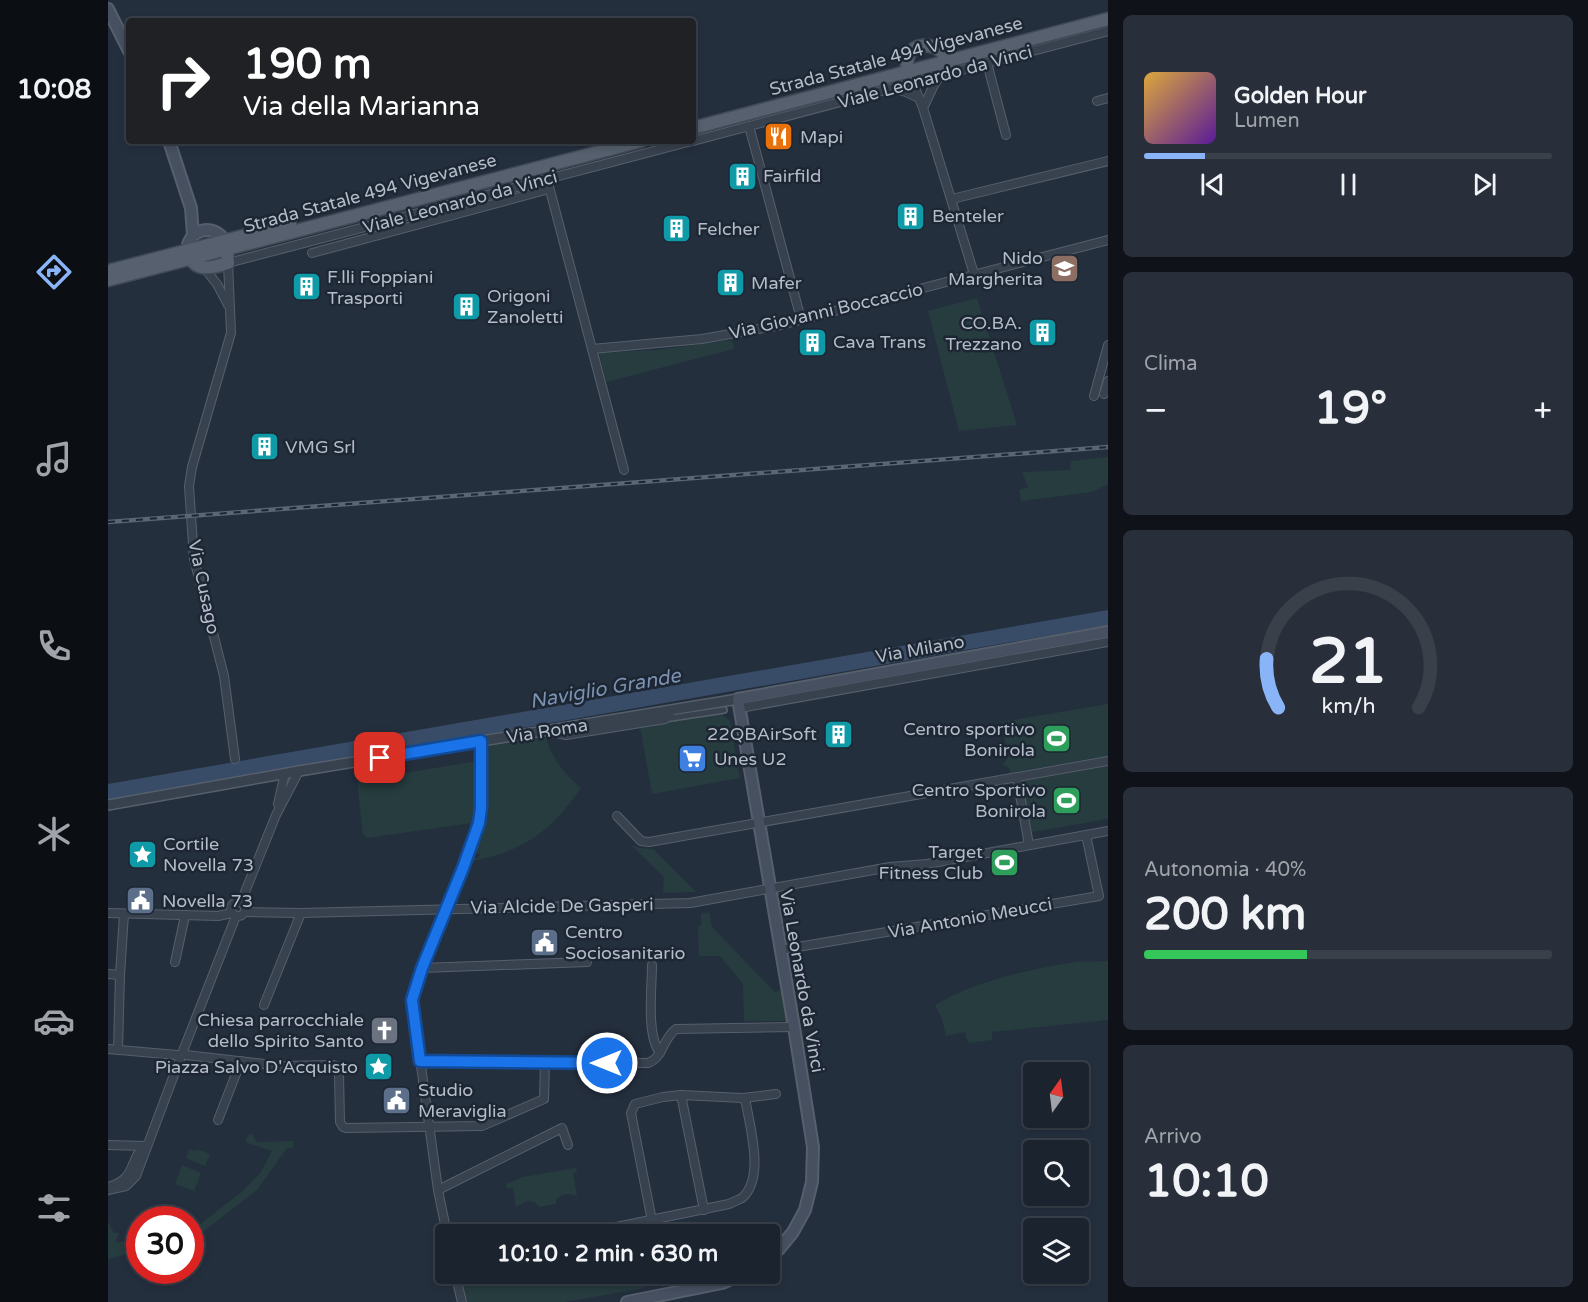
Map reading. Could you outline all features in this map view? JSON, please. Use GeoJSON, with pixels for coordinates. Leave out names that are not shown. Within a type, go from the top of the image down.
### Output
{"type":"FeatureCollection","features":[{"type":"Feature","properties":{"kind":"main road"},"geometry":{"type":"LineString","coordinates":[[108,9],[126,45]]}},
{"type":"Feature","properties":{"kind":"main road","name":"Strada Statale 494 Vigevanese"},"geometry":{"type":"LineString","coordinates":[[696,127],[909,73],[946,58],[1108,11]]}},
{"type":"Feature","properties":{"kind":"main road","name":"Strada Statale 494 Vigevanese"},"geometry":{"type":"LineString","coordinates":[[946,58],[1108,19]]}},
{"type":"Feature","properties":{"kind":"main road"},"geometry":{"type":"LineString","coordinates":[[941,75],[947,68],[946,58]]}},
{"type":"Feature","properties":{"kind":"main road","name":"Strada Statale 494 Vigevanese"},"geometry":{"type":"LineString","coordinates":[[696,118],[909,73]]}},
{"type":"Feature","properties":{"kind":"main road"},"geometry":{"type":"LineString","coordinates":[[170,144],[191,208],[193,235]]}},
{"type":"Feature","properties":{"kind":"main road","name":"Strada Statale 494 Vigevanese"},"geometry":{"type":"LineString","coordinates":[[226,245],[598,144]]}},
{"type":"Feature","properties":{"kind":"main road","name":"Strada Statale 494 Vigevanese"},"geometry":{"type":"LineString","coordinates":[[108,271],[226,245],[629,144]]}},
{"type":"Feature","properties":{"kind":"main road"},"geometry":{"type":"LineString","coordinates":[[191,208],[200,221],[221,235],[226,245],[228,263],[205,269],[194,264],[189,254],[189,241],[200,231],[211,230]]}},
{"type":"Feature","properties":{"kind":"main road","name":"Strada Statale 494 Vigevanese"},"geometry":{"type":"LineString","coordinates":[[108,280],[189,254]]}},
{"type":"Feature","properties":{"kind":"main road","name":"Via Milano"},"geometry":{"type":"LineString","coordinates":[[739,703],[1108,632]]}},
{"type":"Feature","properties":{"kind":"main road","name":"Via Leonardo da Vinci"},"geometry":{"type":"LineString","coordinates":[[739,703],[813,1147],[812,1182],[805,1210],[794,1232],[780,1247]]}},
{"type":"Feature","properties":{"kind":"main road"},"geometry":{"type":"LineString","coordinates":[[627,1302],[717,1284]]}},
{"type":"Feature","properties":{"kind":"street","name":"Viale Leonardo da Vinci"},"geometry":{"type":"LineString","coordinates":[[696,140],[891,88],[909,73],[941,75],[1108,31]]}},
{"type":"Feature","properties":{"kind":"street"},"geometry":{"type":"LineString","coordinates":[[987,63],[1006,135]]}},
{"type":"Feature","properties":{"kind":"street"},"geometry":{"type":"LineString","coordinates":[[909,73],[923,108],[974,274]]}},
{"type":"Feature","properties":{"kind":"street"},"geometry":{"type":"LineString","coordinates":[[923,108],[941,75]]}},
{"type":"Feature","properties":{"kind":"street"},"geometry":{"type":"LineString","coordinates":[[891,88],[919,98]]}},
{"type":"Feature","properties":{"kind":"street"},"geometry":{"type":"LineString","coordinates":[[1097,101],[1108,98]]}},
{"type":"Feature","properties":{"kind":"street"},"geometry":{"type":"LineString","coordinates":[[749,126],[801,320]]}},
{"type":"Feature","properties":{"kind":"street","name":"Viale Leonardo da Vinci"},"geometry":{"type":"LineString","coordinates":[[228,263],[681,144]]}},
{"type":"Feature","properties":{"kind":"street"},"geometry":{"type":"LineString","coordinates":[[952,199],[1108,161]]}},
{"type":"Feature","properties":{"kind":"street"},"geometry":{"type":"LineString","coordinates":[[547,179],[624,470]]}},
{"type":"Feature","properties":{"kind":"street"},"geometry":{"type":"LineString","coordinates":[[312,253],[549,189]]}},
{"type":"Feature","properties":{"kind":"street","name":"Via Giovanni Boccaccio"},"geometry":{"type":"LineString","coordinates":[[592,349],[702,339],[781,325],[1108,240]]}},
{"type":"Feature","properties":{"kind":"street","name":"Via Cusago"},"geometry":{"type":"LineString","coordinates":[[228,263],[231,333],[192,467],[189,486],[194,559],[224,676],[235,759]]}},
{"type":"Feature","properties":{"kind":"street","name":"Via Cusago"},"geometry":{"type":"LineString","coordinates":[[205,269],[217,284],[230,312]]}},
{"type":"Feature","properties":{"kind":"street"},"geometry":{"type":"LineString","coordinates":[[1094,396],[1108,345]]}},
{"type":"Feature","properties":{"kind":"street"},"geometry":{"type":"LineString","coordinates":[[1104,394],[1108,381]]}},
{"type":"Feature","properties":{"kind":"street"},"geometry":{"type":"LineString","coordinates":[[739,703],[1108,642]]}},
{"type":"Feature","properties":{"kind":"street","name":"Via Roma"},"geometry":{"type":"LineString","coordinates":[[108,805],[481,741],[739,703]]}},
{"type":"Feature","properties":{"kind":"street"},"geometry":{"type":"LineString","coordinates":[[668,715],[724,710]]}},
{"type":"Feature","properties":{"kind":"street"},"geometry":{"type":"LineString","coordinates":[[445,1224],[438,1190],[412,1000],[422,968],[463,868],[480,816],[481,741]]}},
{"type":"Feature","properties":{"kind":"street"},"geometry":{"type":"LineString","coordinates":[[617,816],[641,841],[649,842],[1108,761]]}},
{"type":"Feature","properties":{"kind":"street"},"geometry":{"type":"LineString","coordinates":[[241,902],[276,815],[299,771]]}},
{"type":"Feature","properties":{"kind":"street"},"geometry":{"type":"LineString","coordinates":[[276,815],[285,773]]}},
{"type":"Feature","properties":{"kind":"street"},"geometry":{"type":"LineString","coordinates":[[1017,778],[1029,845]]}},
{"type":"Feature","properties":{"kind":"street","name":"Via Alcide De Gasperi"},"geometry":{"type":"LineString","coordinates":[[245,912],[301,913],[690,903],[1108,831]]}},
{"type":"Feature","properties":{"kind":"street","name":"Via Antonio Meucci"},"geometry":{"type":"LineString","coordinates":[[780,950],[1099,896],[1086,835]]}},
{"type":"Feature","properties":{"kind":"street"},"geometry":{"type":"LineString","coordinates":[[108,913],[185,916],[242,915],[245,907],[241,902]]}},
{"type":"Feature","properties":{"kind":"street"},"geometry":{"type":"LineString","coordinates":[[108,1189],[121,1189],[133,1180],[146,1152],[146,1145],[234,914],[231,908],[233,904],[241,902]]}},
{"type":"Feature","properties":{"kind":"street"},"geometry":{"type":"LineString","coordinates":[[264,1005],[301,913]]}},
{"type":"Feature","properties":{"kind":"street"},"geometry":{"type":"LineString","coordinates":[[118,1050],[124,914]]}},
{"type":"Feature","properties":{"kind":"street"},"geometry":{"type":"LineString","coordinates":[[175,962],[185,916]]}},
{"type":"Feature","properties":{"kind":"street"},"geometry":{"type":"LineString","coordinates":[[422,968],[587,962]]}},
{"type":"Feature","properties":{"kind":"street"},"geometry":{"type":"LineString","coordinates":[[652,965],[652,1034],[655,1046],[660,1053]]}},
{"type":"Feature","properties":{"kind":"street"},"geometry":{"type":"LineString","coordinates":[[108,974],[120,975]]}},
{"type":"Feature","properties":{"kind":"street"},"geometry":{"type":"LineString","coordinates":[[420,1061],[648,1063],[656,1059],[666,1038],[676,1029],[794,1027]]}},
{"type":"Feature","properties":{"kind":"street"},"geometry":{"type":"LineString","coordinates":[[108,1049],[281,1066],[329,1064],[336,1066],[339,1074],[340,1122],[343,1127],[482,1126],[542,1101],[545,1097],[545,1062]]}},
{"type":"Feature","properties":{"kind":"street"},"geometry":{"type":"LineString","coordinates":[[218,1120],[242,1061]]}},
{"type":"Feature","properties":{"kind":"street"},"geometry":{"type":"LineString","coordinates":[[652,1221],[631,1109],[635,1104],[681,1095],[743,1098],[776,1094]]}},
{"type":"Feature","properties":{"kind":"street"},"geometry":{"type":"LineString","coordinates":[[681,1095],[704,1210]]}},
{"type":"Feature","properties":{"kind":"street"},"geometry":{"type":"LineString","coordinates":[[636,1224],[729,1204],[741,1198],[751,1184],[754,1157],[746,1102],[743,1098]]}},
{"type":"Feature","properties":{"kind":"street"},"geometry":{"type":"LineString","coordinates":[[438,1190],[562,1128],[568,1145]]}},
{"type":"Feature","properties":{"kind":"street"},"geometry":{"type":"LineString","coordinates":[[108,1145],[146,1145]]}},
{"type":"Feature","properties":{"kind":"street"},"geometry":{"type":"LineString","coordinates":[[457,1284],[461,1301]]}},
{"type":"Feature","properties":{"kind":"green space"},"geometry":{"type":"Polygon","coordinates":[[[977,298],[1017,425],[959,431],[928,311],[977,298]]]}},
{"type":"Feature","properties":{"kind":"green space"},"geometry":{"type":"Polygon","coordinates":[[[732,340],[734,349],[606,382],[599,353],[656,350],[732,340]]]}},
{"type":"Feature","properties":{"kind":"green space"},"geometry":{"type":"Polygon","coordinates":[[[1108,457],[1108,484],[1092,492],[1021,501],[1019,490],[1028,487],[1022,472],[1070,470],[1071,461],[1108,457]]]}},
{"type":"Feature","properties":{"kind":"green space","name":"Centro sportivo Bonirola"},"geometry":{"type":"Polygon","coordinates":[[[1108,704],[1108,756],[1010,773],[1009,767],[1003,765],[1008,756],[1001,722],[1108,704]]]}},
{"type":"Feature","properties":{"kind":"green space"},"geometry":{"type":"Polygon","coordinates":[[[721,713],[730,721],[740,778],[652,794],[640,727],[721,713]]]}},
{"type":"Feature","properties":{"kind":"green space"},"geometry":{"type":"Polygon","coordinates":[[[546,736],[559,765],[581,788],[547,828],[535,837],[507,851],[472,861],[480,854],[474,852],[485,811],[485,747],[546,736]]]}},
{"type":"Feature","properties":{"kind":"green space"},"geometry":{"type":"Polygon","coordinates":[[[477,761],[476,807],[471,823],[368,838],[363,835],[357,781],[477,761]]]}},
{"type":"Feature","properties":{"kind":"green space","name":"Centro Sportivo Bonirola"},"geometry":{"type":"Polygon","coordinates":[[[1108,766],[1108,819],[1032,832],[1022,781],[1108,766]]]}},
{"type":"Feature","properties":{"kind":"green space"},"geometry":{"type":"Polygon","coordinates":[[[630,844],[639,848],[653,849],[696,892],[663,893],[664,877],[630,844]]]}},
{"type":"Feature","properties":{"kind":"green space"},"geometry":{"type":"Polygon","coordinates":[[[709,912],[712,927],[775,992],[782,990],[788,1021],[744,1021],[743,984],[720,956],[699,956],[698,926],[701,925],[701,914],[709,912]]]}},
{"type":"Feature","properties":{"kind":"green space"},"geometry":{"type":"Polygon","coordinates":[[[1108,961],[1108,1020],[992,1032],[992,1040],[968,1043],[965,1032],[946,1036],[942,1019],[935,1005],[967,989],[1040,968],[1076,962],[1108,961]]]}},
{"type":"Feature","properties":{"kind":"green space"},"geometry":{"type":"Polygon","coordinates":[[[249,1134],[252,1134],[257,1142],[293,1141],[293,1148],[287,1148],[257,1190],[204,1231],[204,1221],[243,1191],[261,1172],[272,1151],[245,1142],[249,1134]]]}},
{"type":"Feature","properties":{"kind":"green space"},"geometry":{"type":"Polygon","coordinates":[[[189,1149],[196,1151],[197,1149],[210,1154],[205,1166],[186,1158],[189,1149]]]}},
{"type":"Feature","properties":{"kind":"green space"},"geometry":{"type":"Polygon","coordinates":[[[182,1165],[201,1173],[194,1191],[175,1184],[182,1165]]]}},
{"type":"Feature","properties":{"kind":"green space"},"geometry":{"type":"Polygon","coordinates":[[[576,1168],[577,1172],[573,1173],[577,1196],[568,1194],[561,1196],[556,1199],[556,1204],[539,1207],[535,1202],[526,1201],[516,1207],[513,1188],[507,1189],[506,1184],[523,1177],[576,1168]]]}},
{"type":"Feature","properties":{"kind":"green space"},"geometry":{"type":"Polygon","coordinates":[[[108,1222],[114,1233],[119,1233],[115,1243],[126,1241],[126,1254],[108,1259],[108,1222]]]}},
{"type":"Feature","properties":{"kind":"green space"},"geometry":{"type":"Polygon","coordinates":[[[462,1284],[643,1284],[644,1288],[565,1302],[467,1302],[462,1284]]]}},
{"type":"Feature","properties":{"kind":"water"},"geometry":{"type":"Polygon","coordinates":[[[1108,610],[1108,625],[108,801],[108,784],[1108,610]]]}},
{"type":"Feature","properties":{"kind":"railway"},"geometry":{"type":"LineString","coordinates":[[108,522],[1108,447]]}},
{"type":"Feature","properties":{"kind":"place","name":"Mapi"},"geometry":{"type":"Point","coordinates":[779,137]}},
{"type":"Feature","properties":{"kind":"place","name":"Fairfild"},"geometry":{"type":"Point","coordinates":[742,176]}},
{"type":"Feature","properties":{"kind":"place","name":"Benteler"},"geometry":{"type":"Point","coordinates":[911,216]}},
{"type":"Feature","properties":{"kind":"place","name":"Felcher"},"geometry":{"type":"Point","coordinates":[676,229]}},
{"type":"Feature","properties":{"kind":"place","name":"Nido Margherita"},"geometry":{"type":"Point","coordinates":[1064,268]}},
{"type":"Feature","properties":{"kind":"place","name":"Mafer"},"geometry":{"type":"Point","coordinates":[730,283]}},
{"type":"Feature","properties":{"kind":"place","name":"F.lli Foppiani Trasporti"},"geometry":{"type":"Point","coordinates":[306,287]}},
{"type":"Feature","properties":{"kind":"place","name":"Origoni Zanoletti"},"geometry":{"type":"Point","coordinates":[466,306]}},
{"type":"Feature","properties":{"kind":"place","name":"CO.BA. Trezzano"},"geometry":{"type":"Point","coordinates":[1043,333]}},
{"type":"Feature","properties":{"kind":"place","name":"Cava Trans"},"geometry":{"type":"Point","coordinates":[812,342]}},
{"type":"Feature","properties":{"kind":"place","name":"VMG Srl"},"geometry":{"type":"Point","coordinates":[264,447]}},
{"type":"Feature","properties":{"kind":"place","name":"22QBAirSoft"},"geometry":{"type":"Point","coordinates":[838,734]}},
{"type":"Feature","properties":{"kind":"place","name":"Centro sportivo Bonirola"},"geometry":{"type":"Point","coordinates":[1056,739]}},
{"type":"Feature","properties":{"kind":"place","name":"Unes U2"},"geometry":{"type":"Point","coordinates":[693,759]}},
{"type":"Feature","properties":{"kind":"place","name":"Centro Sportivo Bonirola"},"geometry":{"type":"Point","coordinates":[1067,800]}},
{"type":"Feature","properties":{"kind":"place","name":"Cortile Novella 73"},"geometry":{"type":"Point","coordinates":[142,854]}},
{"type":"Feature","properties":{"kind":"place","name":"Target Fitness Club"},"geometry":{"type":"Point","coordinates":[1004,862]}},
{"type":"Feature","properties":{"kind":"place","name":"Novella 73"},"geometry":{"type":"Point","coordinates":[141,901]}},
{"type":"Feature","properties":{"kind":"place","name":"Centro Sociosanitario"},"geometry":{"type":"Point","coordinates":[544,942]}},
{"type":"Feature","properties":{"kind":"place","name":"Chiesa parrocchiale dello Spirito Santo"},"geometry":{"type":"Point","coordinates":[385,1030]}},
{"type":"Feature","properties":{"kind":"place","name":"Piazza Salvo D'Acquisto"},"geometry":{"type":"Point","coordinates":[379,1067]}},
{"type":"Feature","properties":{"kind":"place","name":"Studio Meraviglia"},"geometry":{"type":"Point","coordinates":[397,1100]}},
{"type":"Feature","properties":{"kind":"route"},"geometry":{"type":"LineString","coordinates":[[380,758],[481,741],[479,823],[422,968],[412,1000],[420,1061],[607,1063]]}},
{"type":"Feature","properties":{"kind":"water label","name":"Naviglio Grande"},"geometry":{"type":"Point","coordinates":[605,688]}}]}
